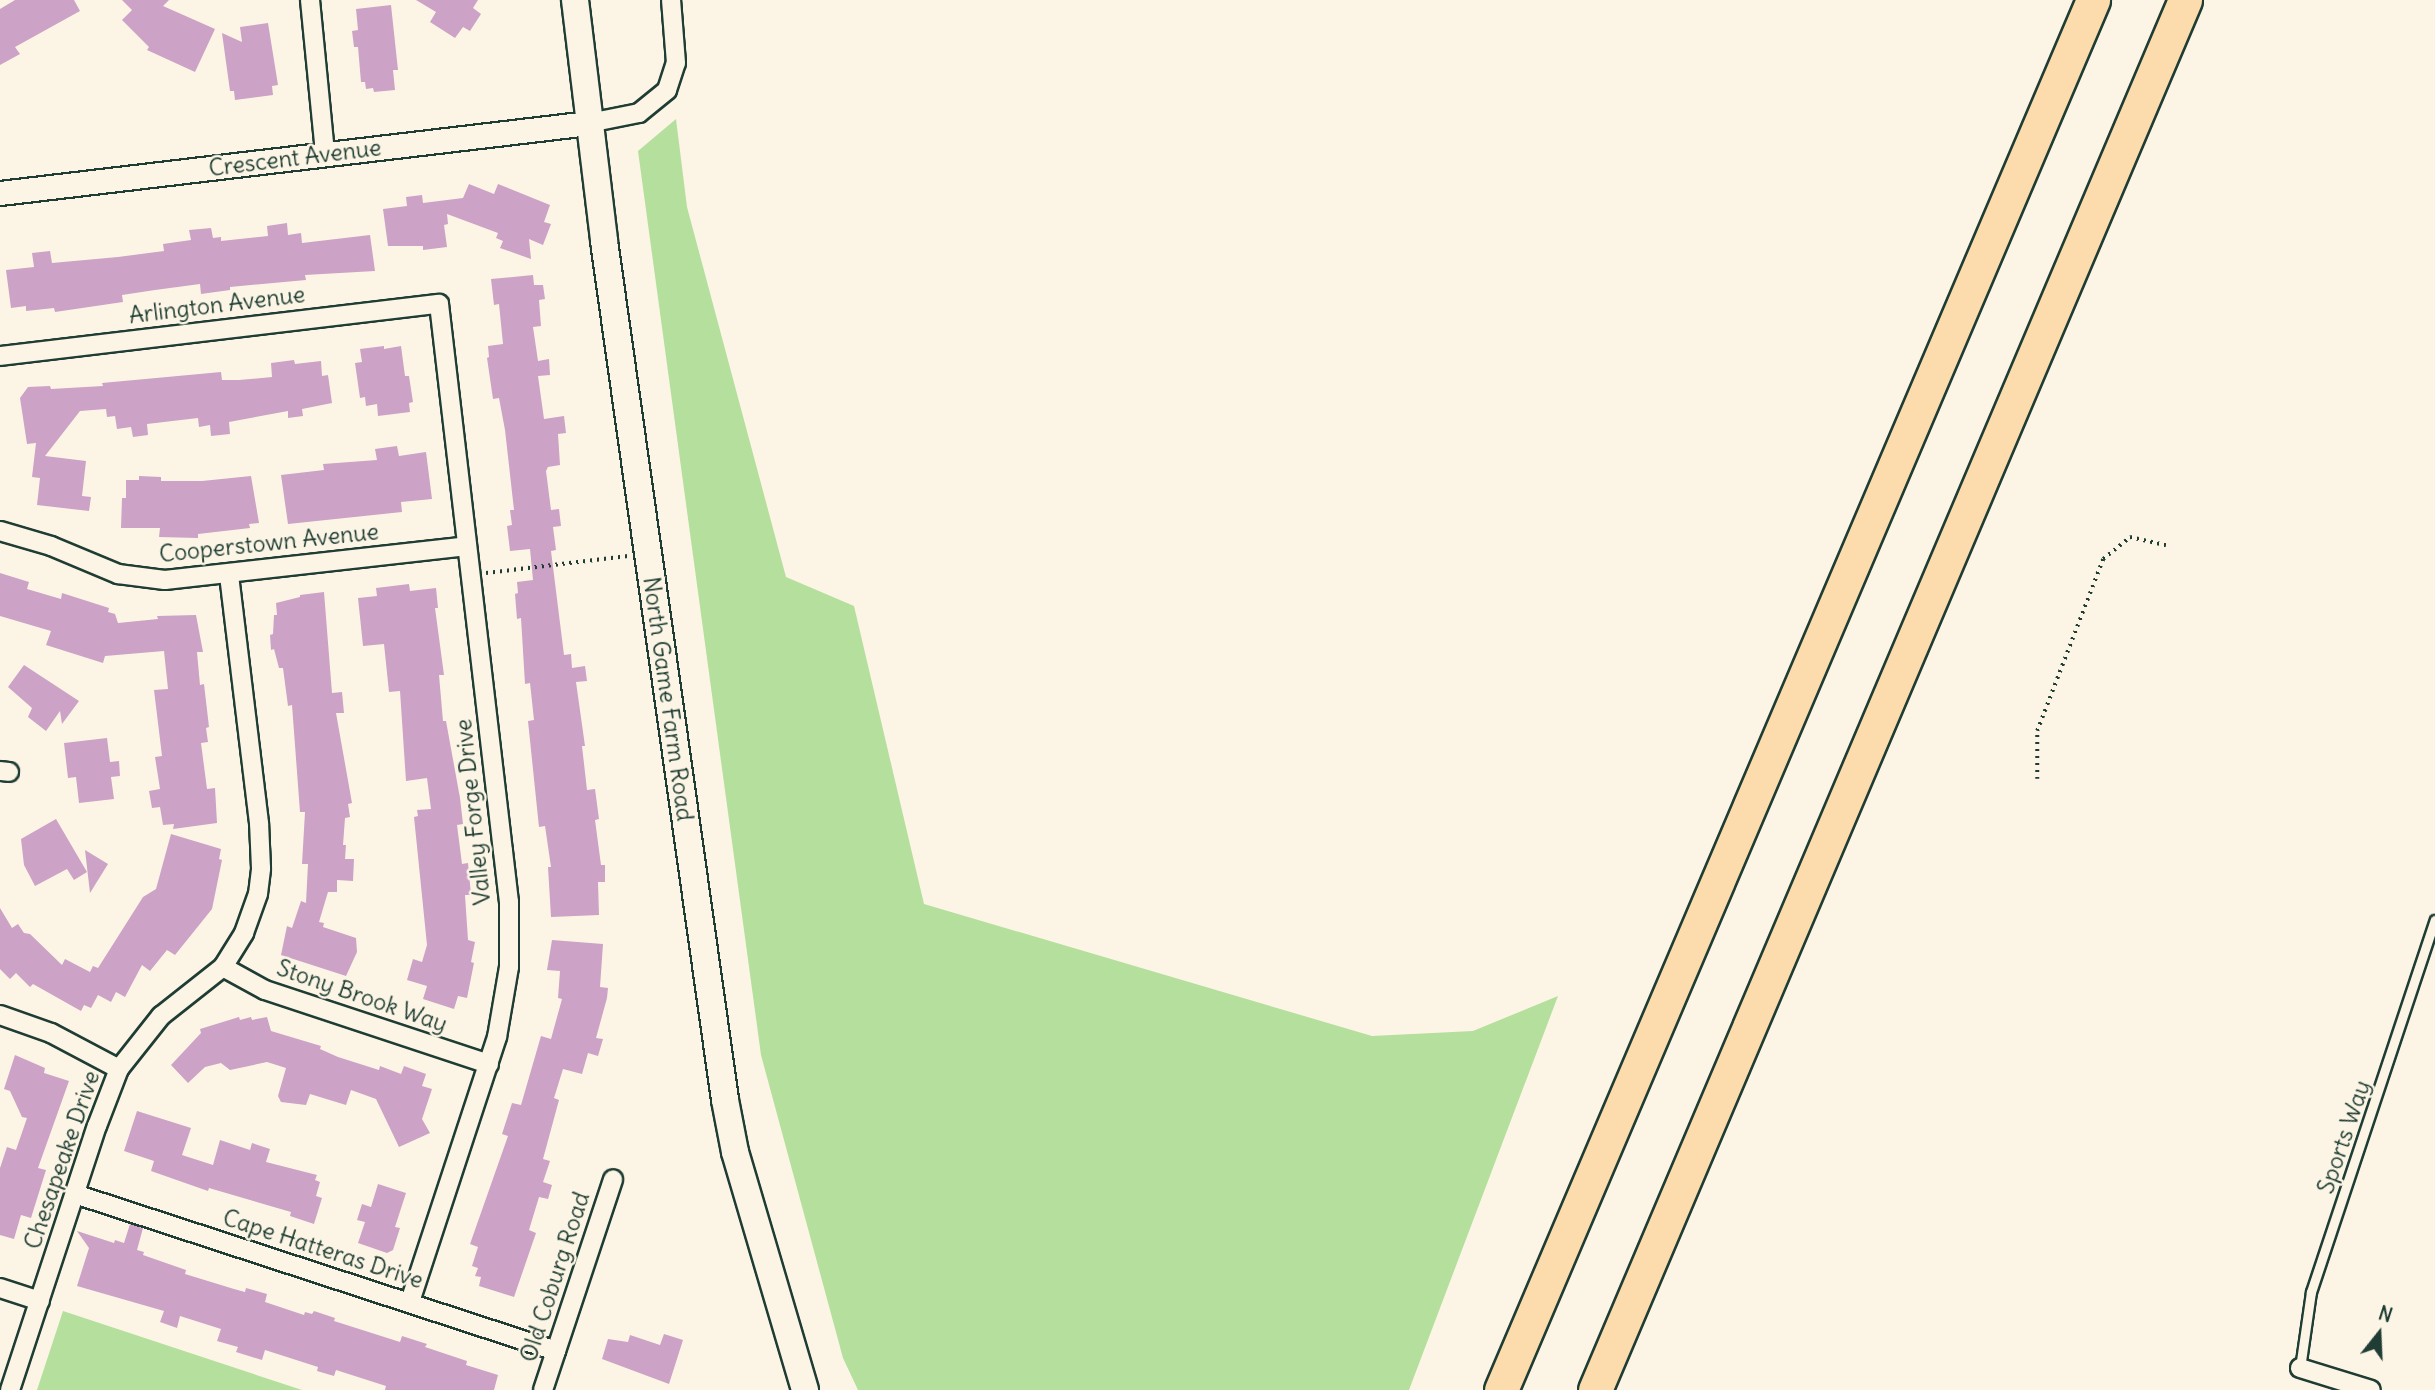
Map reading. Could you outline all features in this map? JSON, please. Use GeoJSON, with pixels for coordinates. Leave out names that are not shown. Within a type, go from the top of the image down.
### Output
{"type":"FeatureCollection","features":[{"type":"Feature","properties":{"kind":"highway"},"geometry":{"type":"LineString","coordinates":[[1501,1390],[2094,0]]}},
{"type":"Feature","properties":{"kind":"highway"},"geometry":{"type":"LineString","coordinates":[[1595,1390],[2185,0]]}},
{"type":"Feature","properties":{"kind":"main road","name":"North Game Farm Road"},"geometry":{"type":"LineString","coordinates":[[575,0],[589,122],[725,1100],[735,1152],[804,1390]]}},
{"type":"Feature","properties":{"kind":"street"},"geometry":{"type":"LineString","coordinates":[[310,0],[325,154]]}},
{"type":"Feature","properties":{"kind":"street"},"geometry":{"type":"LineString","coordinates":[[589,122],[639,113],[667,90],[676,63],[671,0]]}},
{"type":"Feature","properties":{"kind":"street","name":"Crescent Avenue"},"geometry":{"type":"LineString","coordinates":[[0,193],[589,122]]}},
{"type":"Feature","properties":{"kind":"street","name":"Arlington Avenue"},"geometry":{"type":"LineString","coordinates":[[0,356],[439,304]]}},
{"type":"Feature","properties":{"kind":"street","name":"Valley Forge Drive"},"geometry":{"type":"LineString","coordinates":[[410,1303],[489,1064],[507,989],[509,902],[439,304]]}},
{"type":"Feature","properties":{"kind":"street","name":"Cooperstown Avenue"},"geometry":{"type":"LineString","coordinates":[[0,531],[134,577],[165,580],[467,546]]}},
{"type":"Feature","properties":{"kind":"street","name":"Chesapeake Drive"},"geometry":{"type":"LineString","coordinates":[[10,1390],[119,1069],[161,1016],[223,967],[235,950],[253,909],[261,857],[229,574]]}},
{"type":"Feature","properties":{"kind":"street","name":"Stony Brook Way"},"geometry":{"type":"LineString","coordinates":[[223,967],[265,990],[489,1064]]}},
{"type":"Feature","properties":{"kind":"street"},"geometry":{"type":"LineString","coordinates":[[0,1015],[51,1033],[119,1069]]}},
{"type":"Feature","properties":{"kind":"street","name":"Old Coburg Road"},"geometry":{"type":"LineString","coordinates":[[543,1390],[613,1180]]}},
{"type":"Feature","properties":{"kind":"street","name":"Cape Hatteras Drive"},"geometry":{"type":"LineString","coordinates":[[75,1195],[556,1351]]}},
{"type":"Feature","properties":{"kind":"street"},"geometry":{"type":"LineString","coordinates":[[0,1288],[40,1301]]}},
{"type":"Feature","properties":{"kind":"street"},"geometry":{"type":"LineString","coordinates":[[2300,1368],[2371,1390]]}},
{"type":"Feature","properties":{"kind":"lane","name":"Sports Way"},"geometry":{"type":"LineString","coordinates":[[2300,1368],[2311,1292],[2435,920]]}},
{"type":"Feature","properties":{"kind":"path"},"geometry":{"type":"LineString","coordinates":[[2037,779],[2037,731],[2103,559],[2130,537],[2166,545]]}},
{"type":"Feature","properties":{"kind":"path"},"geometry":{"type":"LineString","coordinates":[[470,575],[648,554]]}},
{"type":"Feature","properties":{"kind":"green space"},"geometry":{"type":"Polygon","coordinates":[[[676,119],[687,207],[786,577],[854,606],[924,904],[1372,1036],[1473,1031],[1558,996],[1409,1390],[858,1390],[843,1358],[761,1055],[638,151],[676,119]]]}},
{"type":"Feature","properties":{"kind":"green space"},"geometry":{"type":"Polygon","coordinates":[[[63,1311],[302,1390],[37,1390],[63,1311]]]}},
{"type":"Feature","properties":{"kind":"building"},"geometry":{"type":"Polygon","coordinates":[[[15,0],[74,0],[80,11],[15,47],[20,54],[0,65],[0,9],[15,0]]]}},
{"type":"Feature","properties":{"kind":"building"},"geometry":{"type":"Polygon","coordinates":[[[122,0],[169,0],[163,6],[215,29],[195,72],[147,50],[149,47],[122,20],[132,10],[122,0]]]}},
{"type":"Feature","properties":{"kind":"building"},"geometry":{"type":"Polygon","coordinates":[[[416,0],[478,0],[473,8],[481,14],[470,31],[463,27],[455,38],[430,22],[436,12],[416,0]]]}},
{"type":"Feature","properties":{"kind":"building"},"geometry":{"type":"Polygon","coordinates":[[[391,5],[398,70],[393,70],[395,90],[374,92],[373,88],[366,89],[365,82],[361,82],[358,47],[354,47],[352,31],[358,30],[356,9],[391,5]]]}},
{"type":"Feature","properties":{"kind":"building"},"geometry":{"type":"Polygon","coordinates":[[[268,23],[278,85],[272,86],[273,95],[235,100],[234,91],[230,91],[222,33],[242,42],[240,27],[268,23]]]}},
{"type":"Feature","properties":{"kind":"building"},"geometry":{"type":"Polygon","coordinates":[[[469,184],[494,194],[498,184],[550,205],[544,222],[551,224],[543,245],[529,239],[531,259],[500,248],[503,241],[496,238],[498,233],[447,214],[448,224],[444,225],[447,247],[423,250],[423,246],[388,246],[383,209],[407,206],[406,197],[422,195],[423,203],[463,198],[469,184]]]}},
{"type":"Feature","properties":{"kind":"building"},"geometry":{"type":"Polygon","coordinates":[[[287,223],[288,235],[301,233],[302,243],[370,235],[375,271],[305,275],[306,280],[230,287],[230,290],[201,294],[200,284],[122,295],[123,302],[55,312],[54,308],[26,311],[26,306],[11,308],[6,270],[34,267],[32,253],[50,251],[52,263],[118,257],[164,251],[163,244],[191,240],[189,230],[211,228],[213,238],[221,237],[221,241],[268,236],[267,226],[287,223]]]}},
{"type":"Feature","properties":{"kind":"building"},"geometry":{"type":"Polygon","coordinates":[[[533,275],[534,285],[543,285],[545,299],[539,300],[541,326],[533,327],[538,361],[549,359],[550,375],[538,376],[544,419],[564,416],[566,433],[558,434],[560,465],[548,467],[546,471],[551,510],[559,509],[561,526],[553,527],[556,550],[551,551],[564,655],[571,654],[572,668],[585,666],[587,681],[576,682],[585,746],[582,746],[587,790],[595,789],[599,819],[595,820],[601,865],[605,865],[605,882],[598,882],[599,915],[551,917],[548,867],[551,867],[545,826],[539,827],[528,721],[534,720],[530,683],[525,684],[521,618],[517,619],[515,594],[518,593],[517,582],[533,580],[530,549],[510,551],[507,526],[512,525],[510,510],[514,510],[505,430],[499,398],[493,399],[487,358],[488,346],[503,344],[499,304],[494,305],[491,279],[533,275]]]}},
{"type":"Feature","properties":{"kind":"building"},"geometry":{"type":"Polygon","coordinates":[[[384,346],[384,349],[401,346],[405,376],[409,376],[413,402],[409,403],[410,412],[378,416],[377,404],[366,406],[365,397],[360,398],[355,363],[362,362],[360,349],[384,346]]]}},
{"type":"Feature","properties":{"kind":"building"},"geometry":{"type":"Polygon","coordinates":[[[294,360],[295,364],[321,361],[322,376],[328,375],[332,403],[302,409],[303,416],[288,418],[288,411],[229,422],[230,434],[211,436],[210,425],[199,427],[198,418],[147,424],[148,435],[133,437],[131,427],[117,429],[115,416],[107,417],[106,409],[80,411],[45,456],[86,461],[82,496],[91,497],[89,511],[37,505],[40,478],[32,477],[36,443],[27,444],[20,398],[28,387],[50,386],[51,389],[103,386],[102,383],[221,372],[222,380],[272,377],[271,363],[294,360]]]}},
{"type":"Feature","properties":{"kind":"building"},"geometry":{"type":"Polygon","coordinates":[[[397,446],[399,456],[426,452],[432,499],[401,502],[402,512],[288,524],[281,475],[324,470],[323,464],[377,460],[375,449],[397,446]]]}},
{"type":"Feature","properties":{"kind":"building"},"geometry":{"type":"Polygon","coordinates":[[[139,476],[161,477],[161,481],[202,481],[251,476],[259,523],[249,524],[250,528],[198,534],[198,538],[159,537],[160,528],[121,528],[122,498],[126,498],[126,480],[139,480],[139,476]]]}},
{"type":"Feature","properties":{"kind":"building"},"geometry":{"type":"Polygon","coordinates":[[[0,573],[29,582],[27,589],[61,599],[62,593],[109,608],[108,612],[115,614],[118,623],[158,619],[157,616],[196,615],[203,652],[197,652],[200,685],[204,684],[209,727],[206,728],[208,742],[201,743],[207,789],[215,788],[217,823],[173,829],[174,824],[163,825],[160,807],[152,808],[149,791],[160,789],[155,757],[162,756],[154,690],[168,689],[164,651],[105,656],[103,663],[46,645],[51,631],[0,616],[0,573]]]}},
{"type":"Feature","properties":{"kind":"building"},"geometry":{"type":"Polygon","coordinates":[[[409,584],[410,591],[436,588],[438,608],[435,608],[444,675],[439,675],[443,721],[446,721],[460,798],[463,824],[457,825],[462,864],[468,863],[471,895],[465,895],[468,940],[475,942],[471,962],[474,963],[467,998],[458,996],[454,1009],[423,999],[427,986],[407,980],[413,959],[422,962],[427,945],[414,817],[418,816],[417,810],[431,809],[427,778],[406,781],[400,691],[389,692],[384,644],[363,646],[358,598],[377,596],[376,588],[409,584]]]}},
{"type":"Feature","properties":{"kind":"building"},"geometry":{"type":"Polygon","coordinates":[[[324,592],[332,693],[342,692],[344,713],[336,713],[352,803],[348,804],[350,817],[345,818],[343,845],[346,845],[345,859],[354,859],[353,881],[337,880],[337,892],[328,892],[319,922],[324,923],[323,927],[356,938],[357,952],[346,976],[281,955],[287,926],[292,928],[301,901],[306,903],[308,864],[302,864],[305,812],[300,812],[292,705],[288,706],[283,668],[279,668],[274,649],[271,650],[270,635],[273,634],[274,615],[277,615],[276,603],[300,595],[324,592]]]}},
{"type":"Feature","properties":{"kind":"building"},"geometry":{"type":"Polygon","coordinates":[[[24,665],[79,701],[62,724],[60,711],[46,731],[28,717],[32,708],[8,687],[24,665]]]}},
{"type":"Feature","properties":{"kind":"building"},"geometry":{"type":"Polygon","coordinates":[[[107,738],[110,762],[119,761],[120,776],[111,777],[114,799],[79,803],[76,777],[68,778],[64,743],[107,738]]]}},
{"type":"Feature","properties":{"kind":"building"},"geometry":{"type":"Polygon","coordinates":[[[56,819],[87,872],[74,880],[67,869],[35,886],[24,865],[21,839],[56,819]]]}},
{"type":"Feature","properties":{"kind":"building"},"geometry":{"type":"Polygon","coordinates":[[[171,834],[221,849],[219,859],[222,860],[212,909],[175,955],[167,950],[150,971],[142,965],[125,997],[116,992],[111,1002],[98,995],[91,1008],[84,1005],[81,1011],[33,984],[30,987],[16,973],[10,979],[0,969],[0,908],[12,928],[18,924],[24,933],[30,934],[62,965],[65,959],[90,972],[93,966],[98,968],[143,897],[156,889],[171,834]]]}},
{"type":"Feature","properties":{"kind":"building"},"geometry":{"type":"Polygon","coordinates":[[[85,850],[108,864],[90,893],[85,850]]]}},
{"type":"Feature","properties":{"kind":"building"},"geometry":{"type":"Polygon","coordinates":[[[552,940],[603,944],[600,987],[608,988],[596,1038],[603,1039],[598,1056],[588,1053],[582,1074],[563,1069],[554,1098],[559,1100],[543,1159],[550,1161],[543,1182],[552,1185],[548,1199],[539,1197],[529,1230],[536,1233],[514,1297],[479,1286],[481,1277],[475,1276],[478,1268],[472,1266],[478,1247],[470,1244],[508,1136],[502,1134],[512,1103],[521,1105],[541,1036],[551,1039],[562,999],[558,998],[560,971],[547,970],[552,940]]]}},
{"type":"Feature","properties":{"kind":"building"},"geometry":{"type":"Polygon","coordinates":[[[239,1017],[240,1020],[251,1017],[252,1020],[267,1017],[271,1031],[321,1046],[320,1049],[338,1057],[379,1070],[380,1066],[401,1074],[404,1066],[426,1074],[422,1086],[432,1089],[422,1119],[430,1133],[399,1147],[376,1099],[351,1090],[346,1105],[310,1094],[306,1105],[281,1102],[278,1096],[286,1068],[267,1062],[230,1070],[221,1063],[205,1067],[188,1083],[171,1065],[201,1033],[200,1029],[239,1017]]]}},
{"type":"Feature","properties":{"kind":"building"},"geometry":{"type":"Polygon","coordinates":[[[15,1055],[45,1068],[44,1073],[69,1081],[38,1168],[46,1170],[31,1218],[21,1215],[14,1239],[0,1235],[0,1168],[7,1147],[16,1150],[27,1118],[22,1117],[10,1091],[4,1089],[15,1055]]]}},
{"type":"Feature","properties":{"kind":"building"},"geometry":{"type":"Polygon","coordinates":[[[137,1111],[191,1128],[182,1155],[213,1165],[220,1140],[250,1150],[252,1143],[270,1149],[266,1162],[317,1175],[315,1180],[320,1182],[316,1196],[322,1198],[314,1224],[290,1216],[291,1212],[209,1188],[208,1191],[151,1171],[154,1161],[124,1151],[137,1111]]]}},
{"type":"Feature","properties":{"kind":"building"},"geometry":{"type":"Polygon","coordinates":[[[378,1184],[406,1193],[395,1227],[400,1228],[393,1250],[387,1253],[358,1243],[365,1222],[357,1220],[362,1204],[371,1207],[378,1184]]]}},
{"type":"Feature","properties":{"kind":"building"},"geometry":{"type":"Polygon","coordinates":[[[130,1224],[143,1228],[137,1250],[144,1252],[143,1255],[186,1270],[185,1274],[245,1292],[246,1288],[267,1294],[265,1302],[304,1315],[305,1312],[312,1314],[314,1311],[335,1318],[334,1321],[400,1342],[402,1336],[427,1344],[425,1347],[467,1361],[466,1365],[498,1375],[494,1390],[385,1390],[386,1386],[336,1370],[334,1376],[317,1371],[318,1367],[265,1350],[262,1360],[236,1352],[238,1347],[217,1341],[221,1329],[180,1316],[177,1328],[160,1322],[164,1311],[77,1286],[89,1248],[77,1231],[114,1243],[115,1240],[124,1243],[130,1224]]]}},
{"type":"Feature","properties":{"kind":"building"},"geometry":{"type":"Polygon","coordinates":[[[664,1334],[683,1340],[669,1384],[602,1359],[608,1339],[628,1342],[630,1335],[660,1345],[664,1334]]]}}]}
